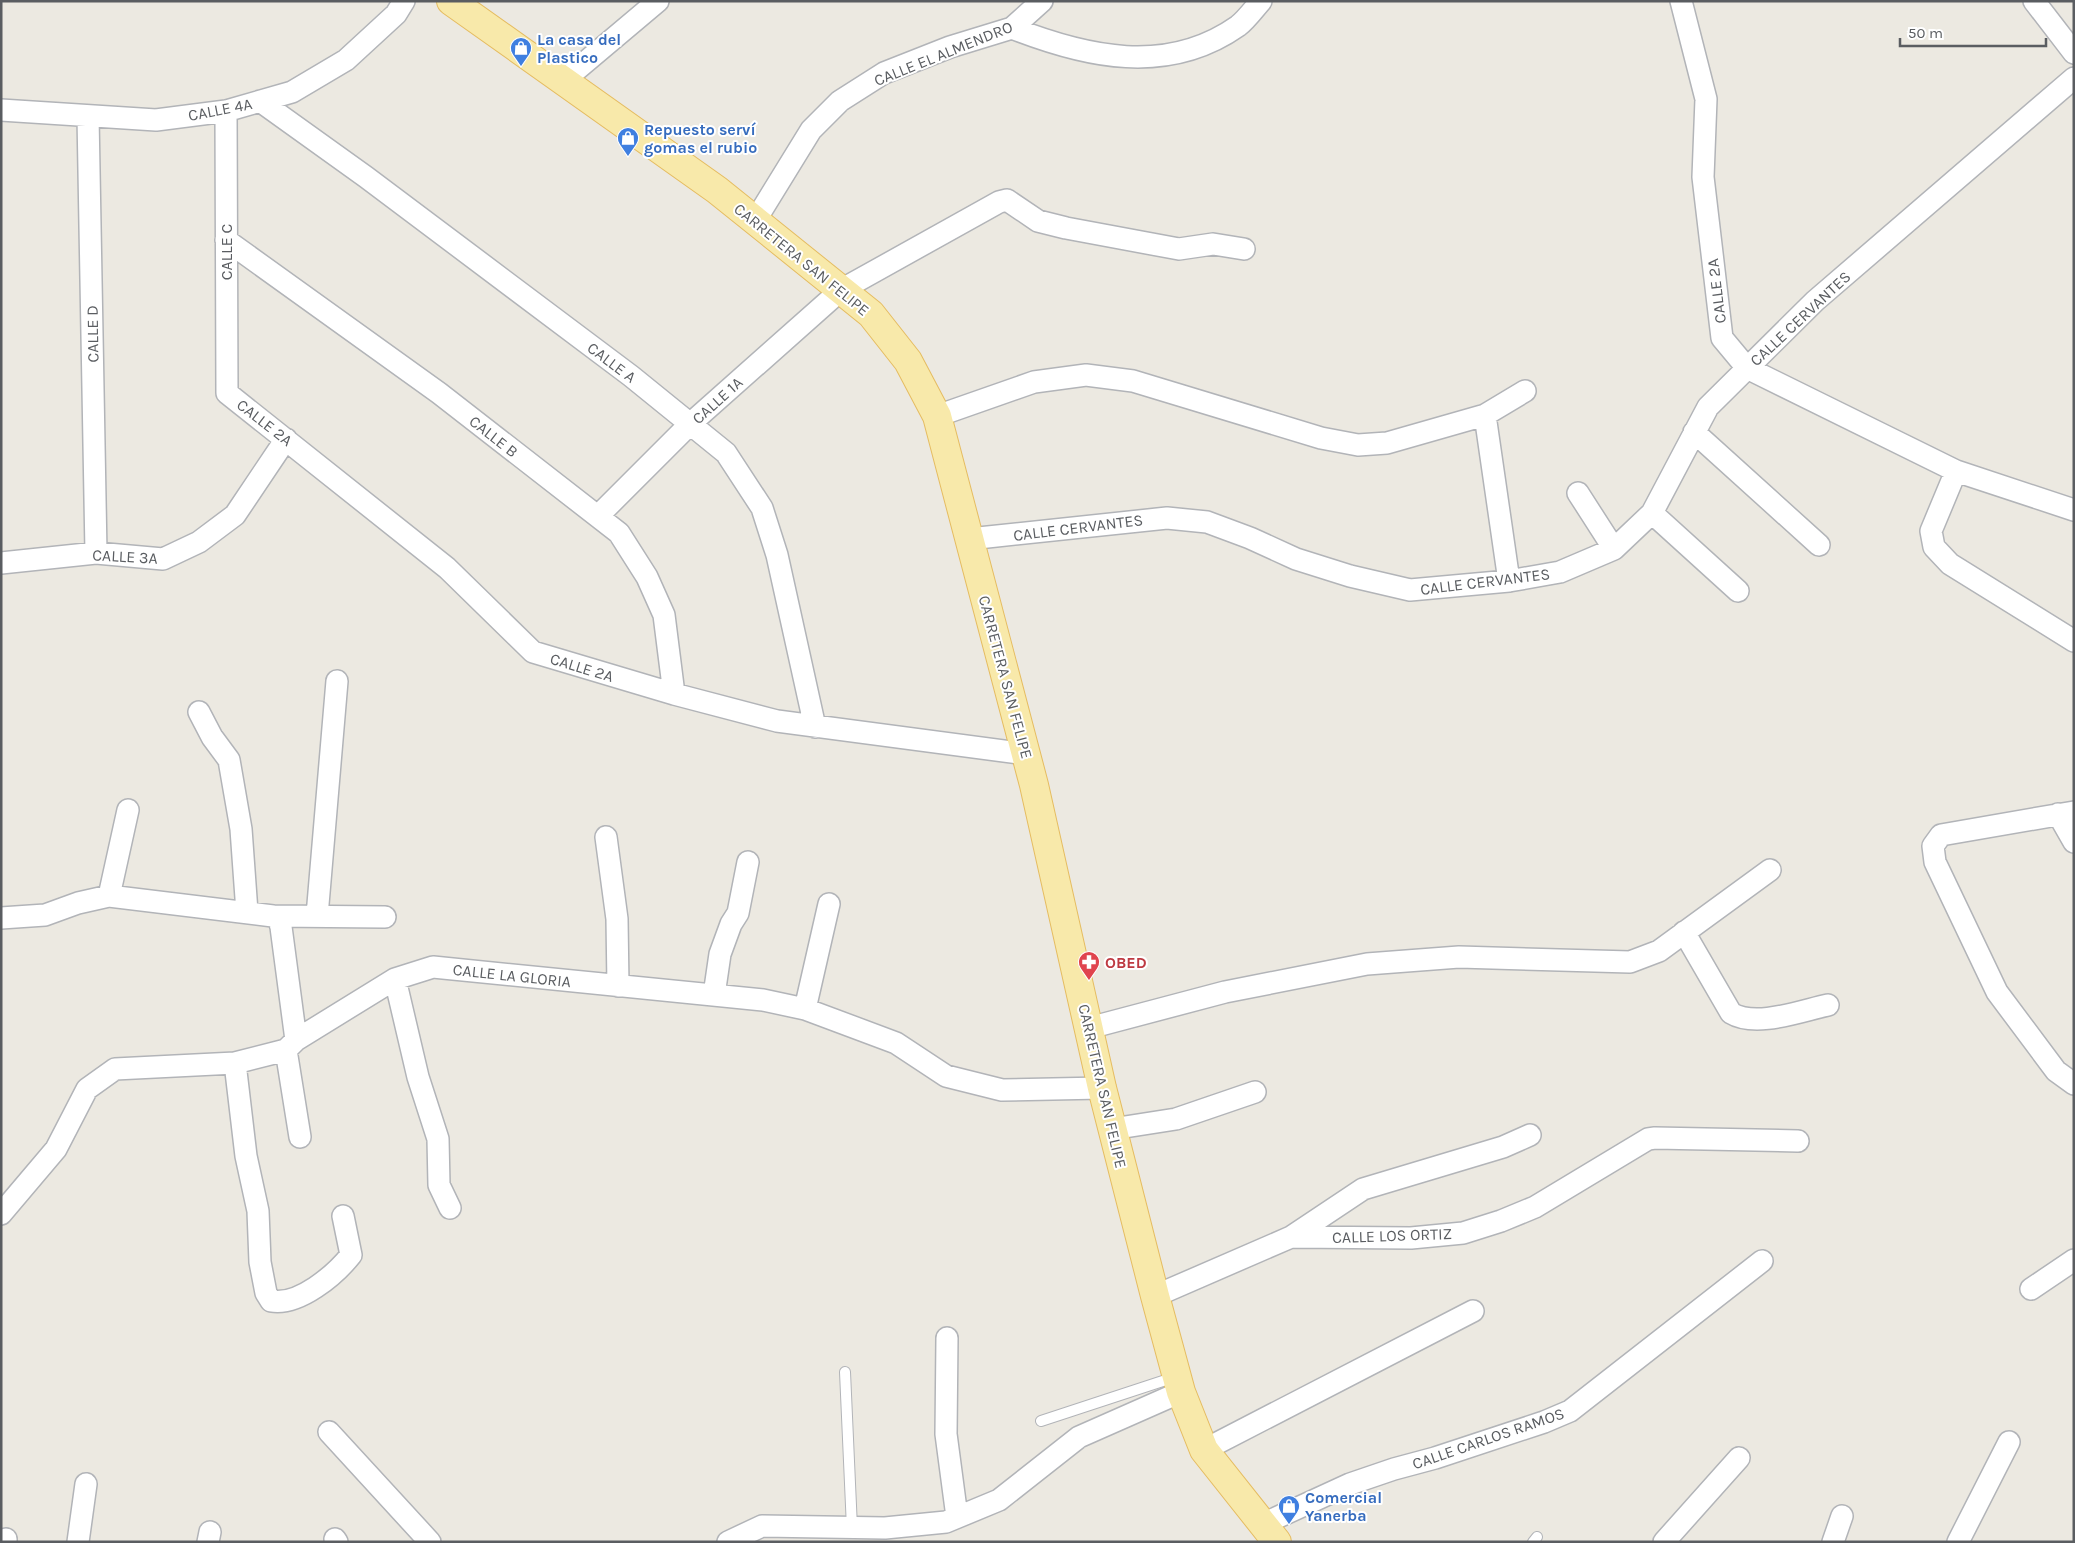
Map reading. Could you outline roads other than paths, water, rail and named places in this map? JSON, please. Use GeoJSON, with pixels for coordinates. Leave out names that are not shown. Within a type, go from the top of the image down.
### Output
{"type":"FeatureCollection","features":[{"type":"Feature","properties":{"kind":"main road","name":"CARRETERA SAN FELIPE"},"geometry":{"type":"LineString","coordinates":[[451,1],[717,190],[871,314],[908,361],[937,416],[970,539],[1026,754],[1112,1129],[1179,1384],[1204,1450],[1270,1533]]}},
{"type":"Feature","properties":{"kind":"street","name":"CALLE 4A"},"geometry":{"type":"LineString","coordinates":[[1,110],[156,120],[226,111],[292,92],[346,60],[396,14],[404,1]]}},
{"type":"Feature","properties":{"kind":"street"},"geometry":{"type":"LineString","coordinates":[[563,81],[658,1]]}},
{"type":"Feature","properties":{"kind":"street","name":"CALLE EL ALMENDRO"},"geometry":{"type":"LineString","coordinates":[[755,221],[811,130],[840,101],[884,73],[950,47],[1012,28],[1042,1]]}},
{"type":"Feature","properties":{"kind":"street"},"geometry":{"type":"LineString","coordinates":[[1012,28],[1046,41],[1087,52],[1129,59],[1165,56],[1206,45],[1239,25],[1261,1]]}},
{"type":"Feature","properties":{"kind":"street","name":"CALLE 2A"},"geometry":{"type":"LineString","coordinates":[[1681,1],[1706,99],[1703,177],[1722,338],[1747,368],[1956,471],[2074,510]]}},
{"type":"Feature","properties":{"kind":"street"},"geometry":{"type":"LineString","coordinates":[[2034,1],[2074,53]]}},
{"type":"Feature","properties":{"kind":"street","name":"CALLE CERVANTES"},"geometry":{"type":"LineString","coordinates":[[970,539],[1166,518],[1208,522],[1250,538],[1296,560],[1350,576],[1410,590],[1509,582],[1560,572],[1614,549],[1652,514],[1708,407],[1815,301],[2074,78]]}},
{"type":"Feature","properties":{"kind":"street","name":"CALLE A"},"geometry":{"type":"LineString","coordinates":[[260,101],[373,182],[630,376],[726,453],[762,508],[778,555],[815,727]]}},
{"type":"Feature","properties":{"kind":"street","name":"CALLE C"},"geometry":{"type":"LineString","coordinates":[[226,111],[226,393]]}},
{"type":"Feature","properties":{"kind":"street","name":"CALLE D"},"geometry":{"type":"LineString","coordinates":[[88,116],[96,553]]}},
{"type":"Feature","properties":{"kind":"street","name":"CALLE 1A"},"geometry":{"type":"LineString","coordinates":[[598,516],[690,424],[841,290],[999,202],[1007,200],[1038,221],[1179,250],[1213,244],[1244,249]]}},
{"type":"Feature","properties":{"kind":"street","name":"CALLE B"},"geometry":{"type":"LineString","coordinates":[[226,240],[439,394],[619,533],[647,576],[664,615],[674,694]]}},
{"type":"Feature","properties":{"kind":"street"},"geometry":{"type":"LineString","coordinates":[[937,416],[1034,382],[1086,375],[1133,381],[1321,438],[1358,445],[1388,443],[1485,415],[1526,391]]}},
{"type":"Feature","properties":{"kind":"street","name":"CALLE 2A"},"geometry":{"type":"LineString","coordinates":[[226,393],[447,568],[533,652],[674,694],[777,721],[1026,754]]}},
{"type":"Feature","properties":{"kind":"street"},"geometry":{"type":"LineString","coordinates":[[1485,415],[1509,582]]}},
{"type":"Feature","properties":{"kind":"street"},"geometry":{"type":"LineString","coordinates":[[1694,432],[1820,545]]}},
{"type":"Feature","properties":{"kind":"street","name":"CALLE 3A"},"geometry":{"type":"LineString","coordinates":[[1,563],[96,553],[163,559],[199,542],[235,515],[286,440]]}},
{"type":"Feature","properties":{"kind":"street"},"geometry":{"type":"LineString","coordinates":[[1956,471],[1931,531],[1934,547],[1950,564],[2074,641]]}},
{"type":"Feature","properties":{"kind":"street"},"geometry":{"type":"LineString","coordinates":[[1578,494],[1614,549]]}},
{"type":"Feature","properties":{"kind":"street"},"geometry":{"type":"LineString","coordinates":[[1652,514],[1738,591]]}},
{"type":"Feature","properties":{"kind":"street"},"geometry":{"type":"LineString","coordinates":[[317,916],[338,681]]}},
{"type":"Feature","properties":{"kind":"street"},"geometry":{"type":"LineString","coordinates":[[199,712],[212,738],[229,760],[241,829],[247,912]]}},
{"type":"Feature","properties":{"kind":"street"},"geometry":{"type":"LineString","coordinates":[[109,896],[128,810]]}},
{"type":"Feature","properties":{"kind":"street"},"geometry":{"type":"LineString","coordinates":[[2074,842],[2066,813],[1942,835],[1933,846],[1935,862],[1998,992],[2056,1071],[2074,1084]]}},
{"type":"Feature","properties":{"kind":"street"},"geometry":{"type":"LineString","coordinates":[[606,837],[617,919],[618,986]]}},
{"type":"Feature","properties":{"kind":"street"},"geometry":{"type":"LineString","coordinates":[[714,995],[720,954],[731,924],[738,913],[748,862]]}},
{"type":"Feature","properties":{"kind":"street"},"geometry":{"type":"LineString","coordinates":[[1090,1028],[1225,992],[1366,964],[1459,957],[1630,962],[1659,951],[1770,870]]}},
{"type":"Feature","properties":{"kind":"street"},"geometry":{"type":"LineString","coordinates":[[1,918],[45,915],[78,903],[109,896],[273,916],[385,917]]}},
{"type":"Feature","properties":{"kind":"street"},"geometry":{"type":"LineString","coordinates":[[805,1009],[829,904]]}},
{"type":"Feature","properties":{"kind":"street"},"geometry":{"type":"LineString","coordinates":[[273,916],[279,920],[281,927],[300,1137]]}},
{"type":"Feature","properties":{"kind":"street"},"geometry":{"type":"LineString","coordinates":[[1684,932],[1731,1013],[1741,1019],[1765,1019],[1828,1005]]}},
{"type":"Feature","properties":{"kind":"street","name":"CALLE LA GLORIA"},"geometry":{"type":"LineString","coordinates":[[1,1214],[56,1149],[87,1089],[114,1069],[235,1064],[291,1045],[395,979],[433,967],[763,1000],[805,1009],[896,1042],[946,1076],[1002,1090],[1102,1088]]}},
{"type":"Feature","properties":{"kind":"street"},"geometry":{"type":"LineString","coordinates":[[395,979],[418,1077],[438,1138],[438,1185],[450,1208]]}},
{"type":"Feature","properties":{"kind":"street"},"geometry":{"type":"LineString","coordinates":[[235,1064],[246,1156],[258,1210],[260,1262],[266,1293],[271,1301],[281,1303],[312,1289],[337,1273],[351,1255],[343,1216]]}},
{"type":"Feature","properties":{"kind":"street"},"geometry":{"type":"LineString","coordinates":[[1112,1129],[1176,1119],[1255,1092]]}},
{"type":"Feature","properties":{"kind":"street"},"geometry":{"type":"LineString","coordinates":[[1291,1237],[1363,1188],[1503,1147],[1530,1135]]}},
{"type":"Feature","properties":{"kind":"street","name":"CALLE LOS ORTIZ"},"geometry":{"type":"LineString","coordinates":[[1155,1296],[1291,1237],[1411,1238],[1463,1233],[1501,1221],[1535,1207],[1648,1139],[1798,1141]]}},
{"type":"Feature","properties":{"kind":"street"},"geometry":{"type":"LineString","coordinates":[[2031,1288],[2074,1260]]}},
{"type":"Feature","properties":{"kind":"street","name":"CALLE CARLOS RAMOS"},"geometry":{"type":"LineString","coordinates":[[1270,1533],[1359,1481],[1544,1422],[1570,1410],[1762,1261]]}},
{"type":"Feature","properties":{"kind":"street"},"geometry":{"type":"LineString","coordinates":[[1204,1450],[1473,1311]]}},
{"type":"Feature","properties":{"kind":"street"},"geometry":{"type":"LineString","coordinates":[[947,1338],[946,1434],[957,1517]]}},
{"type":"Feature","properties":{"kind":"street"},"geometry":{"type":"LineString","coordinates":[[728,1542],[762,1526],[828,1535],[852,1528],[946,1522],[999,1500],[1079,1437],[1179,1384]]}},
{"type":"Feature","properties":{"kind":"street"},"geometry":{"type":"LineString","coordinates":[[329,1432],[430,1542]]}},
{"type":"Feature","properties":{"kind":"street"},"geometry":{"type":"LineString","coordinates":[[1958,1542],[2009,1442]]}},
{"type":"Feature","properties":{"kind":"street"},"geometry":{"type":"LineString","coordinates":[[1664,1542],[1739,1458]]}},
{"type":"Feature","properties":{"kind":"street"},"geometry":{"type":"LineString","coordinates":[[78,1542],[86,1484]]}},
{"type":"Feature","properties":{"kind":"street"},"geometry":{"type":"LineString","coordinates":[[1833,1542],[1842,1516]]}},
{"type":"Feature","properties":{"kind":"lane"},"geometry":{"type":"LineString","coordinates":[[845,1372],[852,1528]]}},
{"type":"Feature","properties":{"kind":"lane"},"geometry":{"type":"LineString","coordinates":[[1041,1421],[1179,1384]]}},
{"type":"Feature","properties":{"kind":"place","name":"La casa del Plastico"},"geometry":{"type":"Point","coordinates":[521,67]}},
{"type":"Feature","properties":{"kind":"place","name":"Repuesto serví gomas el rubio"},"geometry":{"type":"Point","coordinates":[628,157]}},
{"type":"Feature","properties":{"kind":"place","name":"OBED"},"geometry":{"type":"Point","coordinates":[1089,981]}},
{"type":"Feature","properties":{"kind":"place","name":"Comercial Yanerba"},"geometry":{"type":"Point","coordinates":[1289,1525]}}]}
